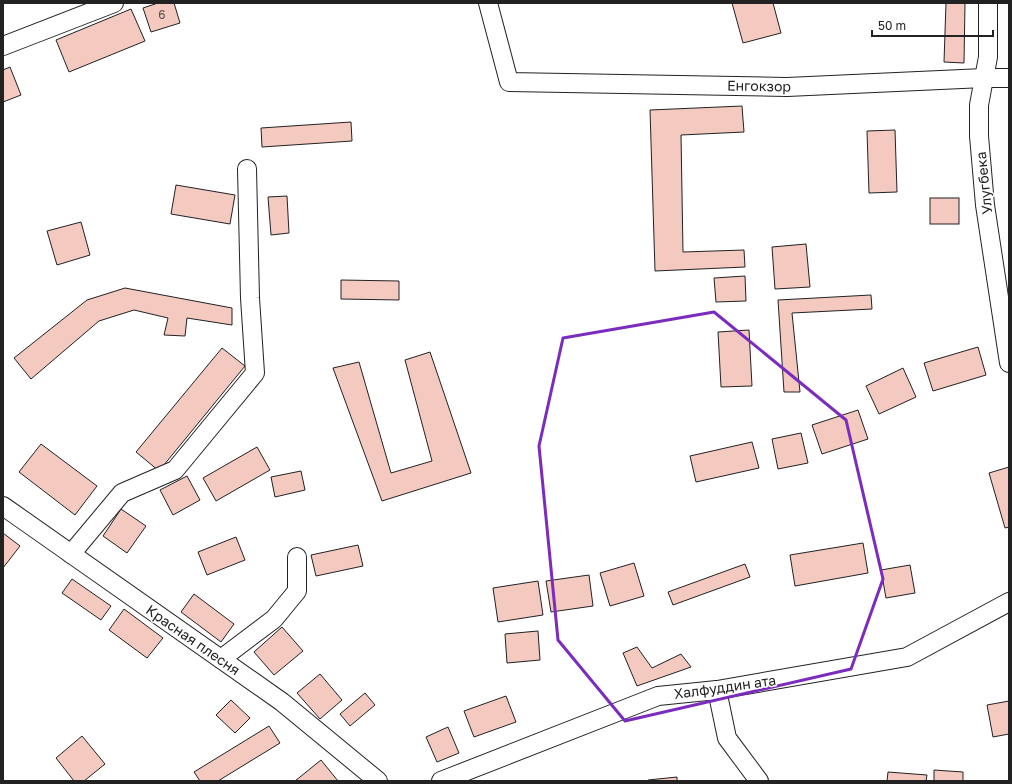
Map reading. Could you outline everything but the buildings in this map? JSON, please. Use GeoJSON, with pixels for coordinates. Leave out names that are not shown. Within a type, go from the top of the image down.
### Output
{"type":"FeatureCollection","features":[{"type":"Feature","properties":{"kind":"street"},"geometry":{"type":"LineString","coordinates":[[3,46],[114,3]]}},
{"type":"Feature","properties":{"kind":"street","name":"Енгокзор"},"geometry":{"type":"LineString","coordinates":[[488,3],[508,82],[787,87],[1009,78]]}},
{"type":"Feature","properties":{"kind":"street","name":"Улугбека"},"geometry":{"type":"LineString","coordinates":[[988,3],[988,57],[979,105],[979,136],[985,205],[1009,363]]}},
{"type":"Feature","properties":{"kind":"street"},"geometry":{"type":"LineString","coordinates":[[71,554],[122,493],[175,470],[254,373],[250,298],[247,169]]}},
{"type":"Feature","properties":{"kind":"street","name":"Красная плесня"},"geometry":{"type":"LineString","coordinates":[[3,506],[282,702],[378,781]]}},
{"type":"Feature","properties":{"kind":"street"},"geometry":{"type":"LineString","coordinates":[[221,659],[274,619],[297,591],[297,557]]}},
{"type":"Feature","properties":{"kind":"street","name":"Халфуддин ата"},"geometry":{"type":"LineString","coordinates":[[441,781],[658,696],[717,690],[907,657],[1009,602]]}},
{"type":"Feature","properties":{"kind":"street"},"geometry":{"type":"LineString","coordinates":[[717,690],[727,738],[759,781]]}},
{"type":"Feature","properties":{"kind":"highlighted area"},"geometry":{"type":"Polygon","coordinates":[[[714,312],[846,420],[883,579],[851,669],[625,721],[558,640],[539,446],[563,338],[714,312]]]}}]}
